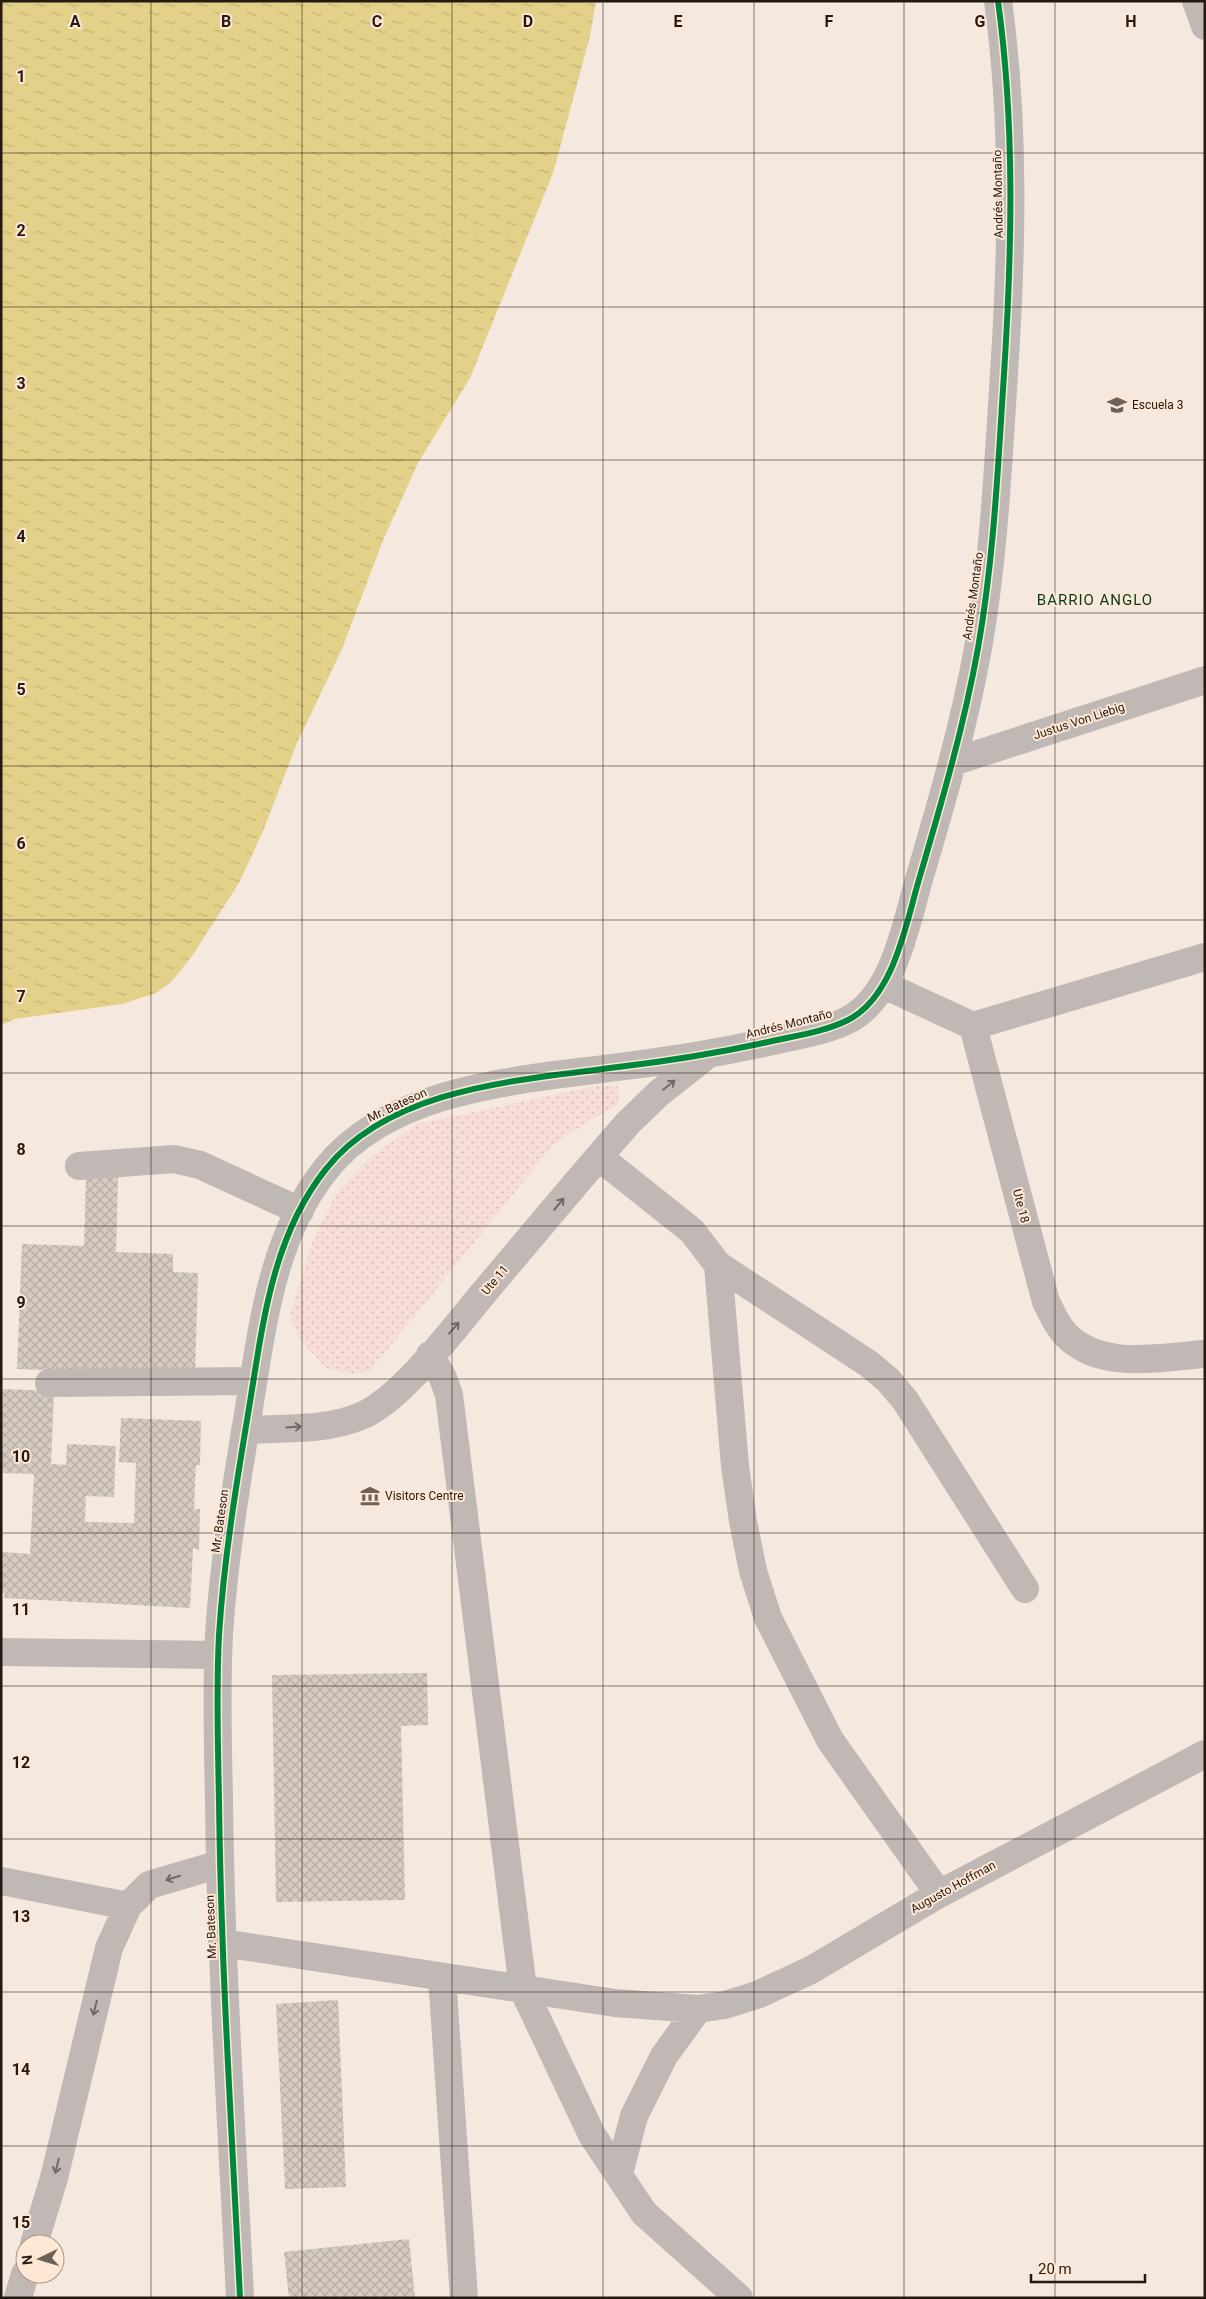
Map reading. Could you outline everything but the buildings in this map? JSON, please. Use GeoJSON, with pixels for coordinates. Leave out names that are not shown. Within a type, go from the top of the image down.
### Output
{"type":"FeatureCollection","features":[{"type":"Feature","properties":{"kind":"street","name":"Andrés Montaño"},"geometry":{"type":"LineString","coordinates":[[706,1056],[797,1035],[852,1018],[870,1004],[884,985],[896,953],[953,762],[978,649],[990,559],[1010,281],[1006,68],[998,1]]}},
{"type":"Feature","properties":{"kind":"street"},"geometry":{"type":"LineString","coordinates":[[1196,1],[1205,26]]}},
{"type":"Feature","properties":{"kind":"street","name":"Justus Von Liebig"},"geometry":{"type":"LineString","coordinates":[[953,762],[1205,680]]}},
{"type":"Feature","properties":{"kind":"street"},"geometry":{"type":"LineString","coordinates":[[884,985],[973,1026],[1205,957]]}},
{"type":"Feature","properties":{"kind":"street","name":"Ute 18"},"geometry":{"type":"LineString","coordinates":[[973,1026],[1046,1302],[1065,1334],[1080,1346],[1096,1355],[1114,1358],[1205,1354]]}},
{"type":"Feature","properties":{"kind":"street","name":"Ute 11"},"geometry":{"type":"LineString","coordinates":[[245,1430],[332,1425],[362,1416],[379,1406],[400,1388],[430,1355],[599,1157],[658,1094],[706,1056]]}},
{"type":"Feature","properties":{"kind":"street","name":"Mr. Bateson"},"geometry":{"type":"LineString","coordinates":[[240,2298],[222,1942],[218,1654],[226,1556],[245,1430],[268,1294],[283,1247],[300,1211],[324,1171],[346,1146],[377,1124],[410,1109],[451,1094],[491,1086],[706,1056]]}},
{"type":"Feature","properties":{"kind":"street"},"geometry":{"type":"LineString","coordinates":[[599,1157],[692,1231],[718,1265],[869,1364],[888,1380],[905,1400],[1025,1589]]}},
{"type":"Feature","properties":{"kind":"street"},"geometry":{"type":"LineString","coordinates":[[79,1166],[174,1159],[200,1165],[300,1211]]}},
{"type":"Feature","properties":{"kind":"street"},"geometry":{"type":"LineString","coordinates":[[718,1265],[735,1466],[753,1571],[768,1618],[830,1740],[939,1894]]}},
{"type":"Feature","properties":{"kind":"street"},"geometry":{"type":"LineString","coordinates":[[430,1355],[443,1378],[449,1395],[523,1990],[592,2135],[644,2213],[739,2298]]}},
{"type":"Feature","properties":{"kind":"street"},"geometry":{"type":"LineString","coordinates":[[49,1383],[253,1381]]}},
{"type":"Feature","properties":{"kind":"street"},"geometry":{"type":"LineString","coordinates":[[1,1652],[218,1654]]}},
{"type":"Feature","properties":{"kind":"street","name":"Augusto Hoffman"},"geometry":{"type":"LineString","coordinates":[[222,1942],[614,2003],[698,2009],[725,2005],[757,1995],[793,1978],[939,1894],[1205,1754]]}},
{"type":"Feature","properties":{"kind":"street"},"geometry":{"type":"LineString","coordinates":[[37,2234],[54,2178],[109,1948],[128,1906],[149,1885],[220,1864]]}},
{"type":"Feature","properties":{"kind":"street"},"geometry":{"type":"LineString","coordinates":[[1,1881],[128,1906]]}},
{"type":"Feature","properties":{"kind":"street"},"geometry":{"type":"LineString","coordinates":[[442,1977],[464,2298]]}},
{"type":"Feature","properties":{"kind":"street"},"geometry":{"type":"LineString","coordinates":[[619,2174],[634,2116],[664,2056],[698,2009]]}},
{"type":"Feature","properties":{"kind":"street"},"geometry":{"type":"LineString","coordinates":[[18,2298],[22,2284]]}},
{"type":"Feature","properties":{"kind":"shaded area"},"geometry":{"type":"Polygon","coordinates":[[[595,1086],[618,1086],[618,1105],[589,1121],[553,1145],[370,1371],[352,1374],[326,1368],[298,1337],[290,1315],[313,1240],[336,1194],[369,1158],[417,1124],[595,1086]]]}},
{"type":"Feature","properties":{"kind":"water"},"geometry":{"type":"Polygon","coordinates":[[[1,1],[596,1],[590,36],[553,173],[470,378],[418,463],[383,540],[342,649],[297,743],[263,831],[239,883],[192,956],[172,981],[156,993],[122,1004],[15,1019],[1,1025],[1,1]]]}},
{"type":"Feature","properties":{"kind":"cycle path"},"geometry":{"type":"LineString","coordinates":[[240,2298],[222,1925],[217,1697],[218,1656],[224,1577],[240,1460],[266,1311],[282,1251],[308,1195],[326,1169],[353,1142],[386,1120],[422,1104],[460,1092],[501,1083],[693,1056],[819,1031],[848,1020],[864,1009],[877,994],[888,976],[903,935],[959,735],[978,648],[988,580],[1000,443],[1010,234],[1007,94],[998,1]]}},
{"type":"Feature","properties":{"kind":"place","name":"Escuela 3"},"geometry":{"type":"Point","coordinates":[1117,405]}},
{"type":"Feature","properties":{"kind":"place","name":"Visitors Centre"},"geometry":{"type":"Point","coordinates":[370,1496]}},
{"type":"Feature","properties":{"kind":"district","name":"BARRIO ANGLO"},"geometry":{"type":"Point","coordinates":[1095,600]}}]}
